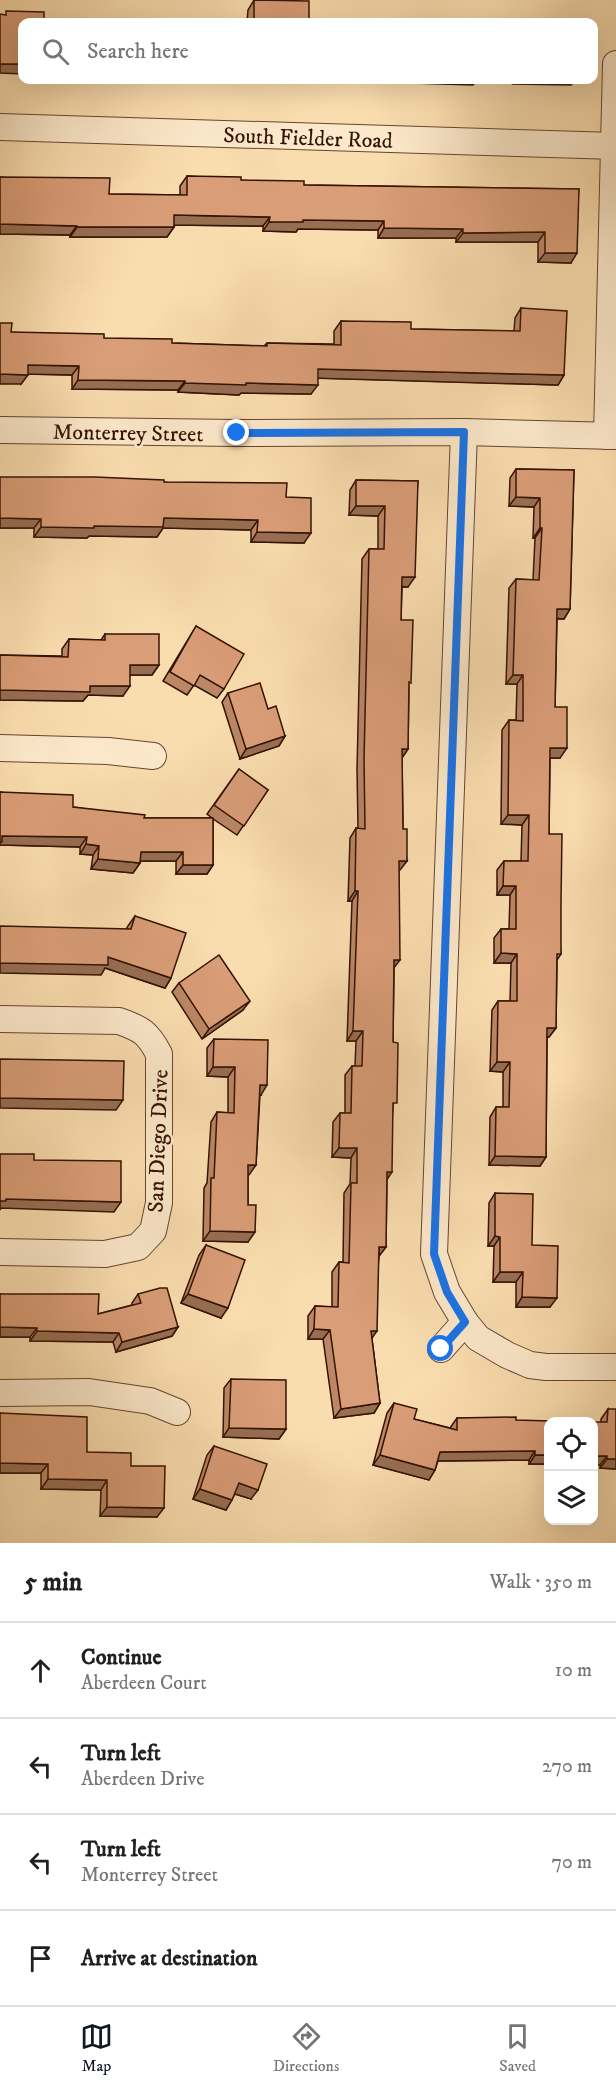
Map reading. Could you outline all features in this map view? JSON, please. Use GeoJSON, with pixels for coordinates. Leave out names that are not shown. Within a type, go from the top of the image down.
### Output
{"type":"FeatureCollection","features":[{"type":"Feature","properties":{"kind":"street"},"geometry":{"type":"LineString","coordinates":[[611,436],[616,64]]}},
{"type":"Feature","properties":{"kind":"street","name":"South Fielder Road"},"geometry":{"type":"LineString","coordinates":[[0,127],[615,146]]}},
{"type":"Feature","properties":{"kind":"street","name":"Monterrey Street"},"geometry":{"type":"LineString","coordinates":[[0,430],[237,433],[464,432],[611,436]]}},
{"type":"Feature","properties":{"kind":"street"},"geometry":{"type":"LineString","coordinates":[[464,432],[434,1254],[447,1292],[465,1322],[478,1338],[530,1365],[616,1367]]}},
{"type":"Feature","properties":{"kind":"street"},"geometry":{"type":"LineString","coordinates":[[0,748],[108,751],[153,756]]}},
{"type":"Feature","properties":{"kind":"street","name":"San Diego Drive"},"geometry":{"type":"LineString","coordinates":[[0,1019],[119,1021],[138,1027],[151,1037],[159,1054],[159,1203],[153,1231],[138,1247],[105,1254],[0,1252]]}},
{"type":"Feature","properties":{"kind":"street"},"geometry":{"type":"LineString","coordinates":[[441,1349],[465,1322]]}},
{"type":"Feature","properties":{"kind":"street"},"geometry":{"type":"LineString","coordinates":[[0,1393],[88,1392],[150,1401],[177,1412]]}},
{"type":"Feature","properties":{"kind":"building"},"geometry":{"type":"Polygon","coordinates":[[[254,0],[309,1],[309,18],[254,18],[254,0]]]}},
{"type":"Feature","properties":{"kind":"building"},"geometry":{"type":"Polygon","coordinates":[[[6,11],[44,12],[44,18],[18,18],[18,64],[0,64],[0,14],[6,15],[6,11]]]}},
{"type":"Feature","properties":{"kind":"building"},"geometry":{"type":"Polygon","coordinates":[[[187,176],[304,181],[304,185],[579,189],[577,253],[545,253],[545,232],[463,233],[463,229],[384,228],[384,221],[269,222],[270,217],[174,215],[174,227],[0,224],[0,177],[110,178],[109,194],[187,195],[187,176]]]}},
{"type":"Feature","properties":{"kind":"building"},"geometry":{"type":"Polygon","coordinates":[[[521,308],[567,311],[564,375],[318,369],[318,385],[246,383],[246,385],[185,383],[185,381],[78,380],[79,366],[28,365],[28,375],[0,374],[0,323],[12,323],[11,332],[104,334],[104,338],[172,339],[172,343],[267,346],[267,343],[341,345],[341,321],[411,322],[411,329],[520,331],[521,308]]]}},
{"type":"Feature","properties":{"kind":"building"},"geometry":{"type":"Polygon","coordinates":[[[516,469],[574,470],[570,609],[557,609],[555,707],[567,707],[567,748],[550,748],[549,834],[562,834],[561,954],[557,954],[556,1028],[547,1028],[546,1157],[495,1156],[496,1107],[509,1107],[510,1062],[497,1062],[498,1001],[517,1001],[517,954],[501,953],[501,929],[516,929],[516,886],[503,886],[504,861],[528,861],[529,815],[508,815],[509,720],[523,721],[523,675],[513,675],[516,579],[539,580],[542,528],[540,528],[540,498],[516,497],[516,469]]]}},
{"type":"Feature","properties":{"kind":"building"},"geometry":{"type":"Polygon","coordinates":[[[0,477],[95,477],[164,480],[164,482],[287,483],[286,497],[311,498],[311,533],[257,532],[258,520],[164,518],[163,527],[41,527],[41,519],[0,518],[0,477]]]}},
{"type":"Feature","properties":{"kind":"building"},"geometry":{"type":"Polygon","coordinates":[[[356,480],[418,481],[415,577],[402,577],[401,620],[413,620],[408,749],[402,749],[403,829],[407,829],[407,861],[399,861],[400,960],[394,960],[393,1042],[398,1043],[397,1103],[393,1103],[392,1172],[387,1172],[386,1247],[379,1247],[377,1331],[371,1331],[380,1403],[341,1409],[330,1330],[314,1329],[315,1306],[338,1307],[339,1262],[349,1263],[351,1183],[357,1183],[357,1148],[339,1148],[340,1113],[351,1113],[352,1066],[362,1066],[363,1031],[353,1031],[358,891],[355,891],[356,828],[365,829],[364,759],[369,549],[384,549],[385,506],[356,506],[356,480]]]}},
{"type":"Feature","properties":{"kind":"building"},"geometry":{"type":"Polygon","coordinates":[[[196,626],[244,654],[224,689],[200,675],[194,686],[170,672],[196,626]]]}},
{"type":"Feature","properties":{"kind":"building"},"geometry":{"type":"Polygon","coordinates":[[[105,634],[159,634],[159,665],[130,665],[130,686],[90,686],[90,692],[0,690],[0,655],[68,657],[69,639],[105,640],[105,634]]]}},
{"type":"Feature","properties":{"kind":"building"},"geometry":{"type":"Polygon","coordinates":[[[260,683],[268,709],[276,706],[285,736],[246,749],[228,693],[260,683]]]}},
{"type":"Feature","properties":{"kind":"building"},"geometry":{"type":"Polygon","coordinates":[[[239,769],[268,790],[244,826],[214,805],[239,769]]]}},
{"type":"Feature","properties":{"kind":"building"},"geometry":{"type":"Polygon","coordinates":[[[0,792],[73,795],[73,807],[145,815],[144,818],[213,818],[213,865],[183,865],[183,852],[141,852],[140,863],[98,859],[99,846],[86,844],[87,837],[2,836],[2,842],[0,842],[0,792]]]}},
{"type":"Feature","properties":{"kind":"building"},"geometry":{"type":"Polygon","coordinates":[[[135,916],[186,933],[171,978],[108,957],[108,965],[0,963],[0,926],[131,929],[135,916]]]}},
{"type":"Feature","properties":{"kind":"building"},"geometry":{"type":"Polygon","coordinates":[[[219,955],[250,1001],[209,1029],[179,983],[219,955]]]}},
{"type":"Feature","properties":{"kind":"building"},"geometry":{"type":"Polygon","coordinates":[[[214,1039],[268,1040],[267,1085],[260,1085],[256,1165],[248,1165],[248,1205],[256,1205],[255,1232],[210,1231],[211,1178],[214,1178],[217,1112],[234,1113],[235,1067],[213,1067],[214,1039]]]}},
{"type":"Feature","properties":{"kind":"building"},"geometry":{"type":"Polygon","coordinates":[[[0,1059],[124,1061],[123,1100],[0,1098],[0,1059]]]}},
{"type":"Feature","properties":{"kind":"building"},"geometry":{"type":"Polygon","coordinates":[[[0,1154],[34,1154],[34,1160],[121,1161],[121,1202],[6,1199],[6,1201],[0,1201],[0,1154]]]}},
{"type":"Feature","properties":{"kind":"building"},"geometry":{"type":"Polygon","coordinates":[[[495,1193],[533,1194],[532,1245],[558,1246],[557,1298],[522,1297],[523,1272],[500,1272],[500,1237],[495,1236],[495,1193]]]}},
{"type":"Feature","properties":{"kind":"building"},"geometry":{"type":"Polygon","coordinates":[[[206,1245],[245,1260],[228,1308],[188,1294],[206,1245]]]}},
{"type":"Feature","properties":{"kind":"building"},"geometry":{"type":"Polygon","coordinates":[[[167,1288],[178,1327],[122,1342],[119,1333],[37,1331],[37,1328],[0,1327],[0,1294],[99,1294],[98,1314],[141,1303],[138,1294],[167,1288]]]}},
{"type":"Feature","properties":{"kind":"building"},"geometry":{"type":"Polygon","coordinates":[[[231,1379],[286,1380],[286,1429],[229,1428],[231,1379]]]}},
{"type":"Feature","properties":{"kind":"building"},"geometry":{"type":"Polygon","coordinates":[[[394,1403],[417,1409],[414,1419],[457,1430],[457,1418],[516,1417],[516,1420],[544,1421],[544,1455],[535,1455],[535,1451],[440,1452],[435,1470],[380,1455],[394,1403]]]}},
{"type":"Feature","properties":{"kind":"building"},"geometry":{"type":"Polygon","coordinates":[[[608,1409],[616,1409],[616,1459],[598,1456],[598,1422],[607,1422],[608,1409]]]}},
{"type":"Feature","properties":{"kind":"building"},"geometry":{"type":"Polygon","coordinates":[[[0,1413],[87,1417],[87,1452],[131,1453],[131,1466],[165,1466],[164,1508],[107,1507],[107,1480],[48,1479],[48,1464],[0,1463],[0,1413]]]}},
{"type":"Feature","properties":{"kind":"building"},"geometry":{"type":"Polygon","coordinates":[[[214,1446],[267,1464],[258,1490],[239,1483],[232,1500],[200,1489],[214,1446]]]}},
{"type":"Feature","properties":{"kind":"route"},"geometry":{"type":"LineString","coordinates":[[237,433],[464,432],[434,1254],[447,1292],[465,1322],[441,1349]]}}]}
